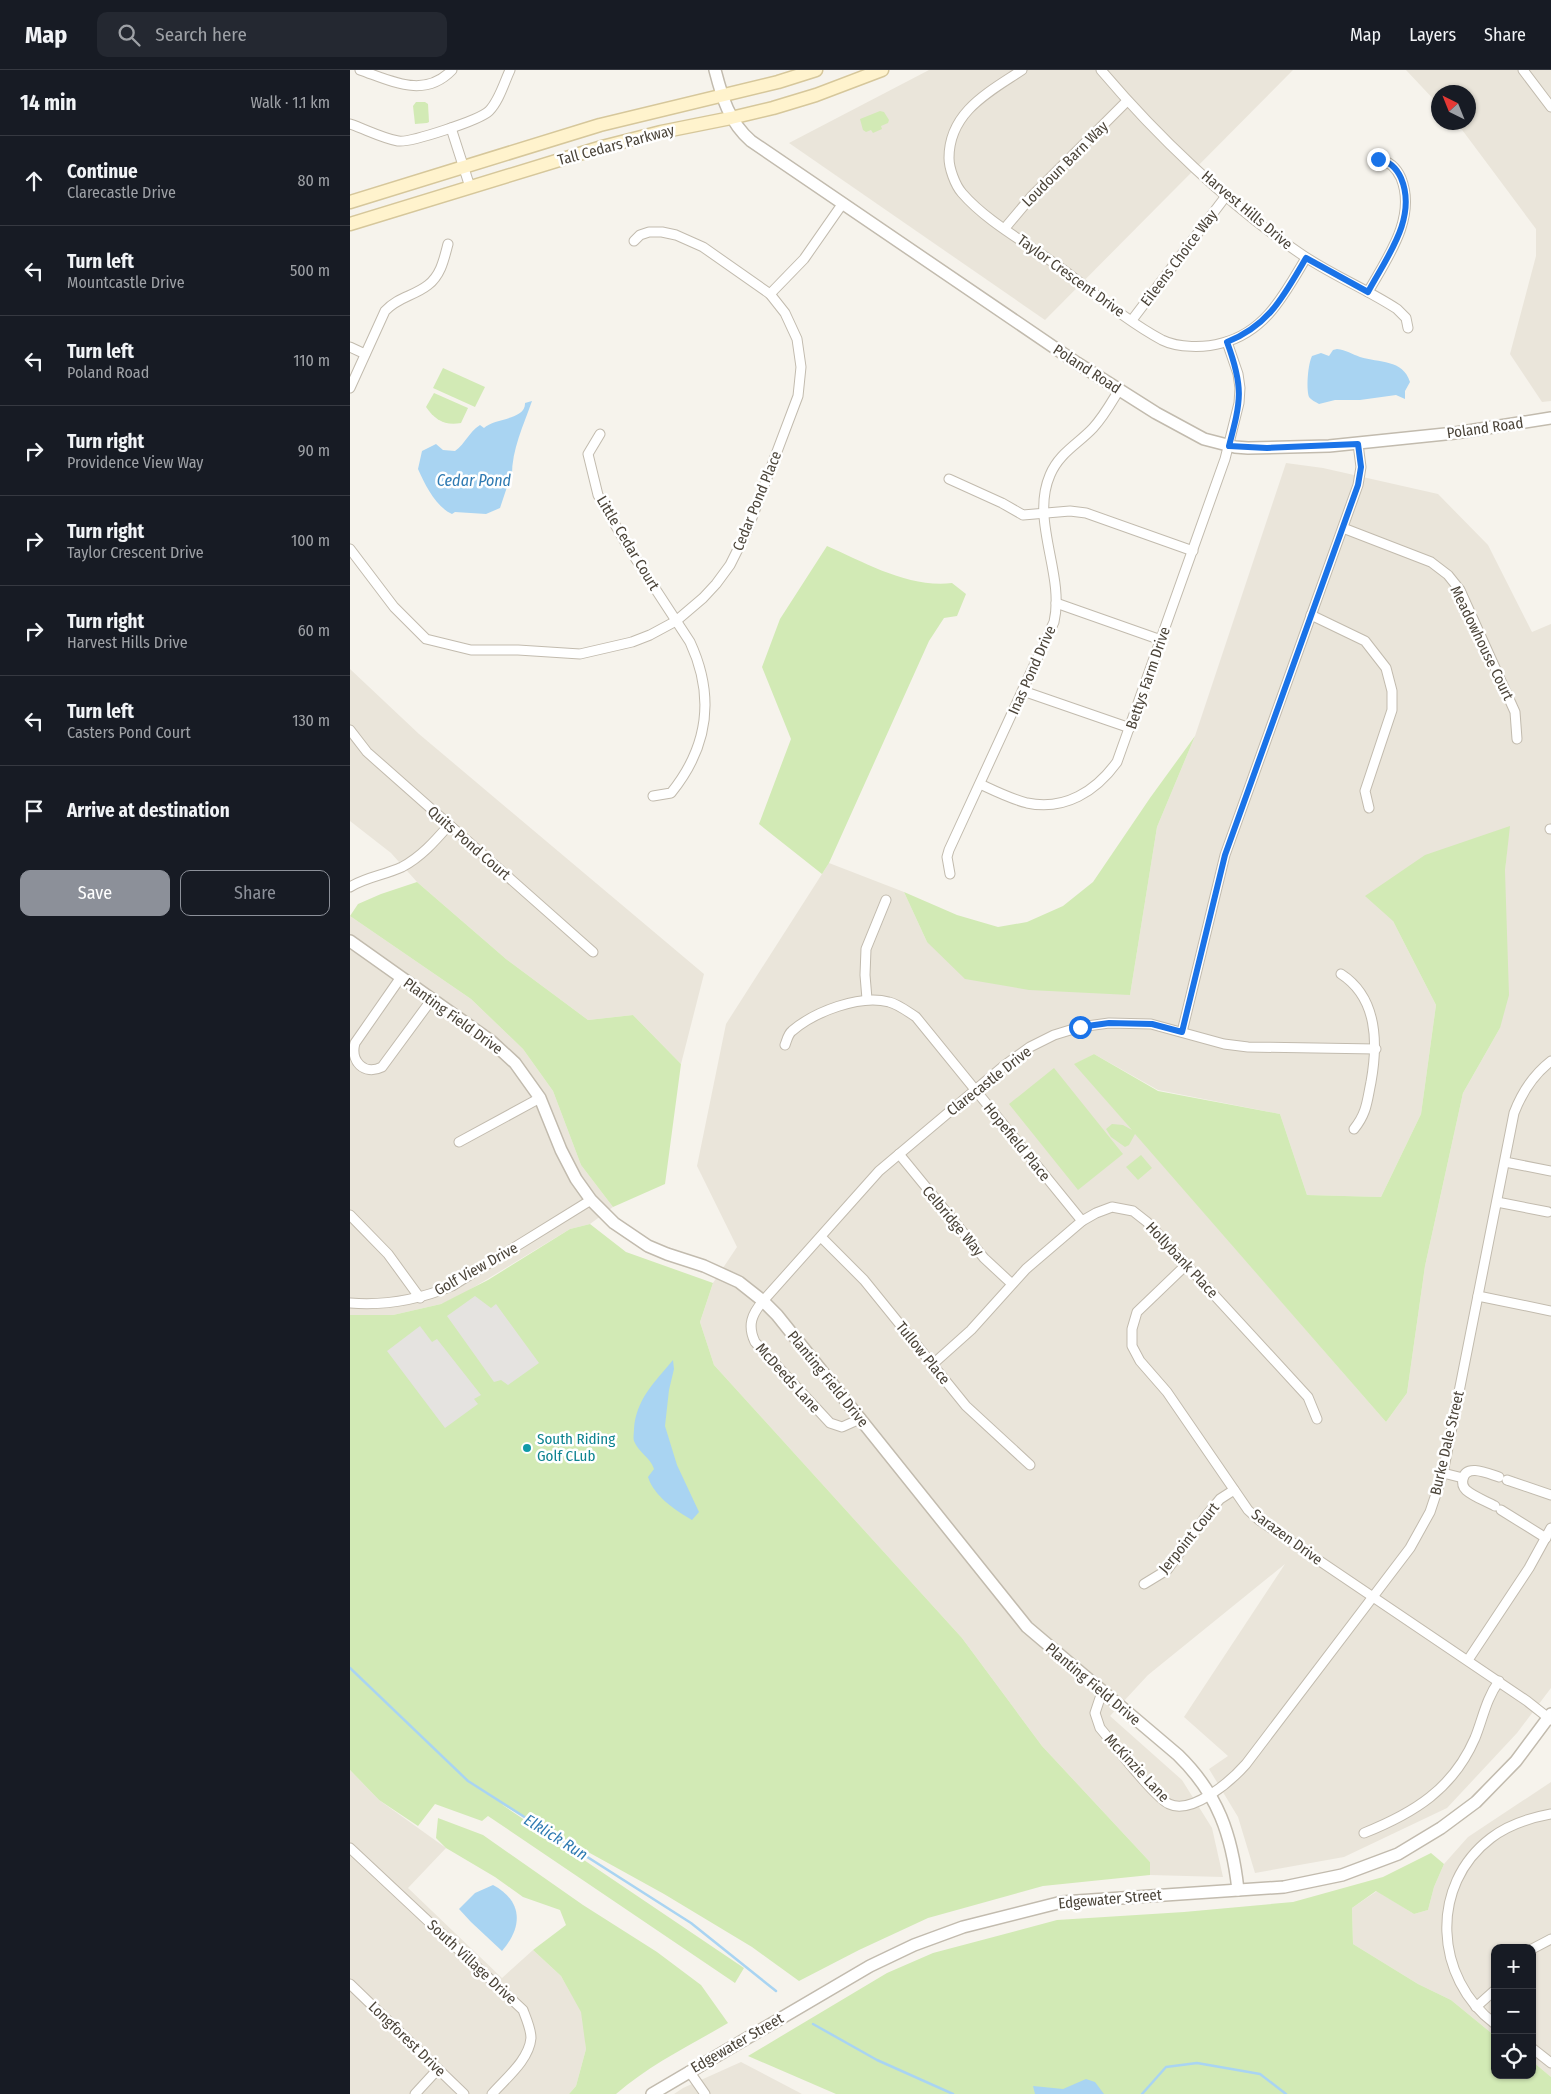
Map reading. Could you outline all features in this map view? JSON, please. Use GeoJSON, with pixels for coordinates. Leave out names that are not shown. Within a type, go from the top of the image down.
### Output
{"type":"FeatureCollection","features":[{"type":"Feature","properties":{"kind":"main road","name":"Tall Cedars Parkway"},"geometry":{"type":"LineString","coordinates":[[350,202],[600,125],[778,82],[816,70]]}},
{"type":"Feature","properties":{"kind":"main road","name":"Tall Cedars Parkway"},"geometry":{"type":"LineString","coordinates":[[350,224],[542,164],[644,136],[731,118],[816,95],[882,70]]}},
{"type":"Feature","properties":{"kind":"street"},"geometry":{"type":"LineString","coordinates":[[360,70],[396,82],[420,86],[434,84],[452,70]]}},
{"type":"Feature","properties":{"kind":"street"},"geometry":{"type":"LineString","coordinates":[[350,124],[398,141],[451,128],[488,112],[493,106],[510,70]]}},
{"type":"Feature","properties":{"kind":"street","name":"Poland Road"},"geometry":{"type":"LineString","coordinates":[[715,70],[722,96],[731,118],[742,134],[751,141],[1119,390],[1183,429],[1204,439],[1229,446],[1267,448],[1358,444],[1455,433],[1551,418]]}},
{"type":"Feature","properties":{"kind":"street","name":"Taylor Crescent Drive"},"geometry":{"type":"LineString","coordinates":[[1022,70],[968,109],[955,126],[949,159],[960,191],[979,210],[1132,320],[1164,341],[1202,346],[1227,342],[1247,333],[1272,312],[1306,258]]}},
{"type":"Feature","properties":{"kind":"street","name":"Harvest Hills Drive"},"geometry":{"type":"LineString","coordinates":[[1102,70],[1127,101],[1226,196],[1306,258],[1397,309],[1406,318],[1408,328]]}},
{"type":"Feature","properties":{"kind":"street"},"geometry":{"type":"LineString","coordinates":[[1523,70],[1551,107]]}},
{"type":"Feature","properties":{"kind":"street","name":"Loudoun Barn Way"},"geometry":{"type":"LineString","coordinates":[[1005,228],[1031,197],[1127,101]]}},
{"type":"Feature","properties":{"kind":"street"},"geometry":{"type":"LineString","coordinates":[[451,128],[470,187]]}},
{"type":"Feature","properties":{"kind":"street"},"geometry":{"type":"LineString","coordinates":[[1368,292],[1402,227],[1406,207],[1404,188],[1398,173],[1392,164],[1378,159]]}},
{"type":"Feature","properties":{"kind":"street","name":"Eileens Choice Way"},"geometry":{"type":"LineString","coordinates":[[1132,320],[1226,196]]}},
{"type":"Feature","properties":{"kind":"street"},"geometry":{"type":"LineString","coordinates":[[770,294],[804,259],[843,203]]}},
{"type":"Feature","properties":{"kind":"street","name":"Cedar Pond Place"},"geometry":{"type":"LineString","coordinates":[[350,549],[394,607],[426,639],[471,650],[518,650],[580,654],[632,642],[676,621],[716,584],[739,548],[798,396],[801,367],[797,339],[785,313],[770,294],[703,247],[690,240],[662,232],[649,232],[640,235],[634,241]]}},
{"type":"Feature","properties":{"kind":"street"},"geometry":{"type":"LineString","coordinates":[[350,388],[385,311],[394,302],[428,286],[443,266],[448,244]]}},
{"type":"Feature","properties":{"kind":"street","name":"Bettys Farm Drive"},"geometry":{"type":"LineString","coordinates":[[980,784],[1025,803],[1046,805],[1072,800],[1095,788],[1118,762],[1229,446],[1239,402],[1240,388],[1238,374],[1227,342]]}},
{"type":"Feature","properties":{"kind":"street"},"geometry":{"type":"LineString","coordinates":[[350,347],[365,354]]}},
{"type":"Feature","properties":{"kind":"street","name":"Inas Pond Drive"},"geometry":{"type":"LineString","coordinates":[[950,874],[947,857],[949,850],[1052,630],[1056,603],[1044,494],[1056,463],[1068,449],[1102,418],[1119,390]]}},
{"type":"Feature","properties":{"kind":"street","name":"Little Cedar Court"},"geometry":{"type":"LineString","coordinates":[[600,434],[588,454],[598,495],[628,547],[690,642],[701,672],[704,687],[704,722],[696,754],[680,782],[671,793],[653,796]]}},
{"type":"Feature","properties":{"kind":"street"},"geometry":{"type":"LineString","coordinates":[[1182,1032],[1225,855],[1358,485],[1361,467],[1358,444]]}},
{"type":"Feature","properties":{"kind":"street"},"geometry":{"type":"LineString","coordinates":[[949,479],[1002,502],[1023,515],[1070,512],[1086,513],[1193,552]]}},
{"type":"Feature","properties":{"kind":"street","name":"Meadowhouse Court"},"geometry":{"type":"LineString","coordinates":[[1343,528],[1431,562],[1448,575],[1460,590],[1515,712],[1517,739]]}},
{"type":"Feature","properties":{"kind":"street"},"geometry":{"type":"LineString","coordinates":[[1056,603],[1161,640]]}},
{"type":"Feature","properties":{"kind":"street"},"geometry":{"type":"LineString","coordinates":[[1312,615],[1365,641],[1386,668],[1392,691],[1392,710],[1365,791],[1369,808]]}},
{"type":"Feature","properties":{"kind":"street"},"geometry":{"type":"LineString","coordinates":[[1023,691],[1130,728]]}},
{"type":"Feature","properties":{"kind":"street","name":"Quits Pond Court"},"geometry":{"type":"LineString","coordinates":[[350,730],[367,752],[593,952]]}},
{"type":"Feature","properties":{"kind":"street"},"geometry":{"type":"LineString","coordinates":[[350,887],[365,879],[392,871],[412,861],[425,851],[449,825]]}},
{"type":"Feature","properties":{"kind":"street"},"geometry":{"type":"LineString","coordinates":[[867,999],[865,975],[866,949],[886,900]]}},
{"type":"Feature","properties":{"kind":"street","name":"Planting Field Drive"},"geometry":{"type":"LineString","coordinates":[[350,941],[504,1052],[526,1076],[540,1098],[568,1165],[591,1200],[614,1223],[648,1246],[722,1273],[739,1282],[777,1315],[1027,1627],[1178,1755],[1198,1776],[1210,1794],[1224,1822],[1232,1848],[1238,1890]]}},
{"type":"Feature","properties":{"kind":"street"},"geometry":{"type":"LineString","coordinates":[[1341,974],[1357,986],[1367,1005],[1373,1022],[1376,1049],[1365,1113],[1354,1128]]}},
{"type":"Feature","properties":{"kind":"street"},"geometry":{"type":"LineString","coordinates":[[401,977],[355,1043],[353,1054],[361,1068],[372,1071],[382,1067],[432,999]]}},
{"type":"Feature","properties":{"kind":"street","name":"Hopefield Place"},"geometry":{"type":"LineString","coordinates":[[784,1045],[790,1032],[815,1016],[845,1004],[867,999],[890,1002],[916,1017],[1082,1221]]}},
{"type":"Feature","properties":{"kind":"street","name":"Clarecastle Drive"},"geometry":{"type":"LineString","coordinates":[[763,1301],[880,1171],[1005,1065],[1030,1047],[1054,1035],[1080,1027],[1109,1023],[1152,1024],[1224,1044],[1248,1047],[1376,1049]]}},
{"type":"Feature","properties":{"kind":"street","name":"Burke Dale Street"},"geometry":{"type":"LineString","coordinates":[[1210,1794],[1226,1784],[1246,1764],[1373,1597],[1421,1531],[1430,1512],[1443,1473],[1514,1113],[1519,1100],[1534,1076],[1551,1061]]}},
{"type":"Feature","properties":{"kind":"street"},"geometry":{"type":"LineString","coordinates":[[459,1142],[540,1098]]}},
{"type":"Feature","properties":{"kind":"street","name":"Celbridge Way"},"geometry":{"type":"LineString","coordinates":[[899,1154],[984,1258],[1012,1284]]}},
{"type":"Feature","properties":{"kind":"street"},"geometry":{"type":"LineString","coordinates":[[1504,1162],[1551,1171]]}},
{"type":"Feature","properties":{"kind":"street","name":"Golf View Drive"},"geometry":{"type":"LineString","coordinates":[[350,1303],[382,1304],[420,1298],[452,1286],[591,1200]]}},
{"type":"Feature","properties":{"kind":"street"},"geometry":{"type":"LineString","coordinates":[[1496,1202],[1548,1212]]}},
{"type":"Feature","properties":{"kind":"street","name":"Hollybank Place"},"geometry":{"type":"LineString","coordinates":[[933,1364],[971,1330],[1036,1260],[1082,1221],[1104,1209],[1127,1209],[1147,1222],[1187,1264],[1308,1398],[1317,1419]]}},
{"type":"Feature","properties":{"kind":"street"},"geometry":{"type":"LineString","coordinates":[[350,1215],[388,1254],[420,1298]]}},
{"type":"Feature","properties":{"kind":"street","name":"Tullow Place"},"geometry":{"type":"LineString","coordinates":[[821,1236],[864,1280],[966,1406],[1030,1464]]}},
{"type":"Feature","properties":{"kind":"street","name":"Sarazen Drive"},"geometry":{"type":"LineString","coordinates":[[1187,1264],[1137,1312],[1132,1329],[1132,1346],[1140,1361],[1167,1392],[1248,1510],[1259,1520],[1550,1717]]}},
{"type":"Feature","properties":{"kind":"street"},"geometry":{"type":"LineString","coordinates":[[1478,1296],[1551,1311]]}},
{"type":"Feature","properties":{"kind":"street","name":"McDeeds Lane"},"geometry":{"type":"LineString","coordinates":[[763,1301],[754,1311],[751,1319],[751,1334],[758,1345],[830,1423],[842,1427],[848,1426],[860,1419]]}},
{"type":"Feature","properties":{"kind":"street"},"geometry":{"type":"LineString","coordinates":[[1546,1538],[1464,1488],[1462,1478],[1466,1473],[1474,1470],[1551,1495]]}},
{"type":"Feature","properties":{"kind":"street"},"geometry":{"type":"LineString","coordinates":[[1443,1473],[1462,1478]]}},
{"type":"Feature","properties":{"kind":"street","name":"Jerpoint Court"},"geometry":{"type":"LineString","coordinates":[[1144,1584],[1167,1570],[1206,1516],[1220,1500],[1234,1490]]}},
{"type":"Feature","properties":{"kind":"street"},"geometry":{"type":"LineString","coordinates":[[1468,1660],[1529,1568],[1551,1528]]}},
{"type":"Feature","properties":{"kind":"street"},"geometry":{"type":"LineString","coordinates":[[1364,1834],[1416,1809],[1435,1794],[1454,1774],[1470,1747],[1479,1727],[1487,1699],[1498,1681]]}},
{"type":"Feature","properties":{"kind":"street","name":"McKinzie Lane"},"geometry":{"type":"LineString","coordinates":[[1102,1692],[1095,1713],[1100,1728],[1162,1800],[1169,1804],[1183,1807],[1210,1794]]}},
{"type":"Feature","properties":{"kind":"street","name":"Edgewater Street"},"geometry":{"type":"LineString","coordinates":[[652,2094],[878,1962],[962,1927],[1062,1902],[1284,1887],[1342,1875],[1398,1854],[1442,1828],[1476,1802],[1516,1760],[1550,1717]]}},
{"type":"Feature","properties":{"kind":"street"},"geometry":{"type":"LineString","coordinates":[[1491,2020],[1476,2007],[1460,1984],[1448,1951],[1447,1915],[1454,1886],[1471,1858],[1491,1838],[1515,1824],[1551,1814]]}},
{"type":"Feature","properties":{"kind":"street","name":"South Village Drive"},"geometry":{"type":"LineString","coordinates":[[351,1850],[523,2010],[531,2036],[528,2048],[520,2062],[492,2094]]}},
{"type":"Feature","properties":{"kind":"street"},"geometry":{"type":"LineString","coordinates":[[1536,1947],[1551,1939]]}},
{"type":"Feature","properties":{"kind":"street","name":"Longforest Drive"},"geometry":{"type":"LineString","coordinates":[[350,1984],[464,2094]]}},
{"type":"Feature","properties":{"kind":"street"},"geometry":{"type":"LineString","coordinates":[[1476,2007],[1491,1994]]}},
{"type":"Feature","properties":{"kind":"street"},"geometry":{"type":"LineString","coordinates":[[1536,2051],[1551,2062]]}},
{"type":"Feature","properties":{"kind":"street"},"geometry":{"type":"LineString","coordinates":[[415,2094],[438,2069]]}},
{"type":"Feature","properties":{"kind":"street"},"geometry":{"type":"LineString","coordinates":[[689,2071],[705,2094]]}},
{"type":"Feature","properties":{"kind":"shaded area"},"geometry":{"type":"Polygon","coordinates":[[[929,70],[1293,70],[1045,320],[789,143],[929,70]]]}},
{"type":"Feature","properties":{"kind":"shaded area"},"geometry":{"type":"Polygon","coordinates":[[[1406,70],[1551,70],[1551,401],[1542,402],[1510,354],[1536,256],[1536,229],[1462,130],[1476,130],[1476,85],[1431,85],[1431,97],[1406,70]]]}},
{"type":"Feature","properties":{"kind":"shaded area"},"geometry":{"type":"Polygon","coordinates":[[[1286,463],[1323,468],[1438,494],[1488,545],[1532,632],[1551,624],[1551,1688],[1517,1733],[1447,1808],[1344,1857],[1255,1873],[1238,1817],[1209,1769],[1228,1756],[1184,1717],[1285,1564],[1148,1675],[1110,1716],[1182,1780],[1212,1828],[1223,1877],[1150,1875],[1150,1862],[1042,1746],[962,1638],[714,1365],[700,1322],[713,1283],[737,1247],[697,1166],[726,1024],[829,863],[904,892],[927,942],[1130,995],[1157,827],[1195,736],[1286,463]],[[1509,827],[1393,921],[1436,1005],[1421,1114],[1381,1197],[1307,1195],[1280,1114],[1158,1090],[1094,1054],[1075,1064],[1386,1422],[1407,1393],[1425,1266],[1463,1093],[1500,1028],[1505,871],[1509,827]]]}},
{"type":"Feature","properties":{"kind":"shaded area"},"geometry":{"type":"Polygon","coordinates":[[[350,669],[419,734],[704,974],[681,1064],[633,1015],[588,1020],[506,959],[417,882],[391,853],[350,821],[350,669]]]}},
{"type":"Feature","properties":{"kind":"shaded area"},"geometry":{"type":"Polygon","coordinates":[[[350,916],[471,999],[523,1049],[553,1091],[581,1165],[613,1207],[590,1224],[570,1229],[461,1295],[441,1304],[393,1315],[350,1315],[350,916]]]}},
{"type":"Feature","properties":{"kind":"shaded area"},"geometry":{"type":"Polygon","coordinates":[[[475,1296],[491,1308],[496,1304],[539,1363],[508,1385],[501,1380],[494,1382],[447,1316],[475,1296]]]}},
{"type":"Feature","properties":{"kind":"shaded area"},"geometry":{"type":"Polygon","coordinates":[[[420,1326],[432,1342],[437,1339],[481,1395],[474,1399],[478,1404],[445,1428],[387,1351],[420,1326]]]}},
{"type":"Feature","properties":{"kind":"shaded area"},"geometry":{"type":"Polygon","coordinates":[[[350,1770],[379,1800],[446,1848],[408,1888],[502,1978],[533,1950],[561,1976],[583,2014],[586,2049],[576,2086],[569,2094],[350,2094],[350,1770]]]}},
{"type":"Feature","properties":{"kind":"shaded area"},"geometry":{"type":"Polygon","coordinates":[[[1551,1782],[1551,2077],[1536,2064],[1536,1944],[1491,1944],[1491,2033],[1451,2000],[1418,1984],[1353,1944],[1352,1908],[1377,1891],[1414,1914],[1428,1910],[1434,1887],[1444,1864],[1468,1837],[1551,1782]]]}},
{"type":"Feature","properties":{"kind":"shaded area"},"geometry":{"type":"Polygon","coordinates":[[[741,2062],[802,2094],[674,2094],[683,2088],[741,2062]]]}},
{"type":"Feature","properties":{"kind":"green space"},"geometry":{"type":"Polygon","coordinates":[[[416,102],[428,104],[429,122],[415,124],[413,106],[416,102]]]}},
{"type":"Feature","properties":{"kind":"green space"},"geometry":{"type":"Polygon","coordinates":[[[880,111],[884,112],[889,120],[888,123],[881,126],[882,129],[873,133],[871,130],[866,132],[863,130],[860,119],[880,111]]]}},
{"type":"Feature","properties":{"kind":"green space"},"geometry":{"type":"Polygon","coordinates":[[[443,368],[485,387],[475,407],[433,388],[443,368]]]}},
{"type":"Feature","properties":{"kind":"green space"},"geometry":{"type":"Polygon","coordinates":[[[434,393],[468,408],[461,423],[445,423],[429,412],[426,407],[434,393]]]}},
{"type":"Feature","properties":{"kind":"green space"},"geometry":{"type":"Polygon","coordinates":[[[827,546],[903,578],[936,584],[952,583],[966,594],[957,616],[944,618],[929,641],[829,863],[822,874],[759,824],[791,739],[762,667],[780,619],[827,546]]]}},
{"type":"Feature","properties":{"kind":"green space"},"geometry":{"type":"Polygon","coordinates":[[[1195,736],[1157,827],[1130,995],[1029,990],[965,979],[927,942],[904,892],[957,915],[998,927],[1027,922],[1063,906],[1093,882],[1195,736]]]}},
{"type":"Feature","properties":{"kind":"green space"},"geometry":{"type":"Polygon","coordinates":[[[1510,826],[1505,871],[1509,995],[1500,1028],[1463,1093],[1425,1266],[1407,1393],[1386,1422],[1135,1134],[1129,1145],[1125,1147],[1111,1137],[1106,1129],[1112,1124],[1123,1125],[1132,1130],[1074,1064],[1094,1054],[1158,1091],[1280,1114],[1307,1195],[1381,1197],[1421,1114],[1436,1005],[1393,921],[1365,896],[1425,855],[1510,826]]]}},
{"type":"Feature","properties":{"kind":"green space"},"geometry":{"type":"Polygon","coordinates":[[[417,882],[506,959],[588,1020],[633,1015],[681,1064],[665,1184],[613,1207],[581,1165],[553,1091],[523,1049],[471,999],[350,916],[358,904],[417,882]]]}},
{"type":"Feature","properties":{"kind":"green space"},"geometry":{"type":"Polygon","coordinates":[[[1054,1068],[1123,1154],[1078,1190],[1009,1104],[1054,1068]]]}},
{"type":"Feature","properties":{"kind":"green space"},"geometry":{"type":"Polygon","coordinates":[[[1141,1155],[1152,1168],[1138,1180],[1126,1167],[1141,1155]]]}},
{"type":"Feature","properties":{"kind":"green space"},"geometry":{"type":"Polygon","coordinates":[[[590,1224],[626,1252],[713,1283],[700,1322],[714,1365],[962,1638],[1042,1746],[1150,1862],[1150,1875],[1043,1886],[928,1918],[859,1950],[799,1981],[752,1947],[664,1894],[501,1804],[744,1968],[735,1983],[488,1816],[482,1821],[435,1804],[418,1826],[379,1800],[350,1770],[350,1315],[393,1315],[441,1304],[488,1280],[570,1229],[590,1224]]]}},
{"type":"Feature","properties":{"kind":"green space"},"geometry":{"type":"Polygon","coordinates":[[[438,1818],[483,1835],[583,1905],[657,1952],[701,1985],[728,2023],[656,2065],[616,2094],[569,2094],[576,2086],[586,2049],[581,2012],[561,1976],[533,1950],[566,1925],[560,1910],[523,1897],[495,1877],[446,1848],[436,1838],[438,1818]]]}},
{"type":"Feature","properties":{"kind":"green space"},"geometry":{"type":"Polygon","coordinates":[[[1431,1853],[1444,1864],[1434,1887],[1428,1910],[1414,1914],[1376,1891],[1352,1908],[1353,1944],[1418,1984],[1451,2000],[1491,2033],[1491,2079],[1536,2079],[1536,2064],[1551,2077],[1551,2094],[836,2094],[748,2056],[887,1973],[933,1953],[1057,1920],[1184,1912],[1293,1902],[1383,1877],[1431,1853]]]}},
{"type":"Feature","properties":{"kind":"water"},"geometry":{"type":"Polygon","coordinates":[[[1337,349],[1360,357],[1390,363],[1402,369],[1410,382],[1405,391],[1405,399],[1396,395],[1360,400],[1335,400],[1319,404],[1311,399],[1308,393],[1308,382],[1309,365],[1312,356],[1321,353],[1329,356],[1333,350],[1337,349]]]}},
{"type":"Feature","properties":{"kind":"water","name":"Cedar Pond"},"geometry":{"type":"Polygon","coordinates":[[[532,401],[513,459],[512,479],[509,481],[500,508],[486,514],[455,512],[452,514],[446,511],[432,495],[418,469],[422,451],[436,444],[443,450],[455,451],[480,425],[484,428],[495,422],[515,416],[524,409],[525,403],[532,401]]]}},
{"type":"Feature","properties":{"kind":"water"},"geometry":{"type":"Polygon","coordinates":[[[673,1360],[674,1369],[669,1390],[665,1426],[677,1465],[699,1512],[692,1520],[672,1507],[655,1490],[648,1477],[654,1469],[634,1440],[636,1418],[642,1400],[673,1360]]]}},
{"type":"Feature","properties":{"kind":"water"},"geometry":{"type":"Polygon","coordinates":[[[493,1885],[503,1891],[510,1899],[517,1915],[514,1933],[502,1951],[459,1909],[475,1893],[493,1885]]]}},
{"type":"Feature","properties":{"kind":"water"},"geometry":{"type":"Polygon","coordinates":[[[1086,2079],[1095,2082],[1104,2094],[1035,2094],[1033,2086],[1063,2089],[1086,2079]]]}},
{"type":"Feature","properties":{"kind":"waterway","name":"Elklick Run"},"geometry":{"type":"LineString","coordinates":[[350,1668],[468,1781],[691,1923],[776,1991]]}},
{"type":"Feature","properties":{"kind":"waterway","name":"Elklick Run"},"geometry":{"type":"LineString","coordinates":[[813,2024],[877,2060],[953,2094]]}},
{"type":"Feature","properties":{"kind":"waterway","name":"Elklick Run"},"geometry":{"type":"LineString","coordinates":[[1142,2094],[1166,2067],[1197,2063],[1260,2074],[1286,2094]]}},
{"type":"Feature","properties":{"kind":"place","name":"South Riding Golf CLub"},"geometry":{"type":"Point","coordinates":[527,1448]}},
{"type":"Feature","properties":{"kind":"route"},"geometry":{"type":"LineString","coordinates":[[1080,1027],[1109,1023],[1152,1024],[1182,1032],[1225,855],[1358,485],[1361,467],[1358,444],[1267,448],[1229,446],[1239,402],[1240,388],[1238,374],[1227,342],[1247,333],[1265,320],[1306,258],[1368,292],[1402,227],[1406,207],[1404,188],[1396,169],[1392,164],[1378,159]]}}]}
